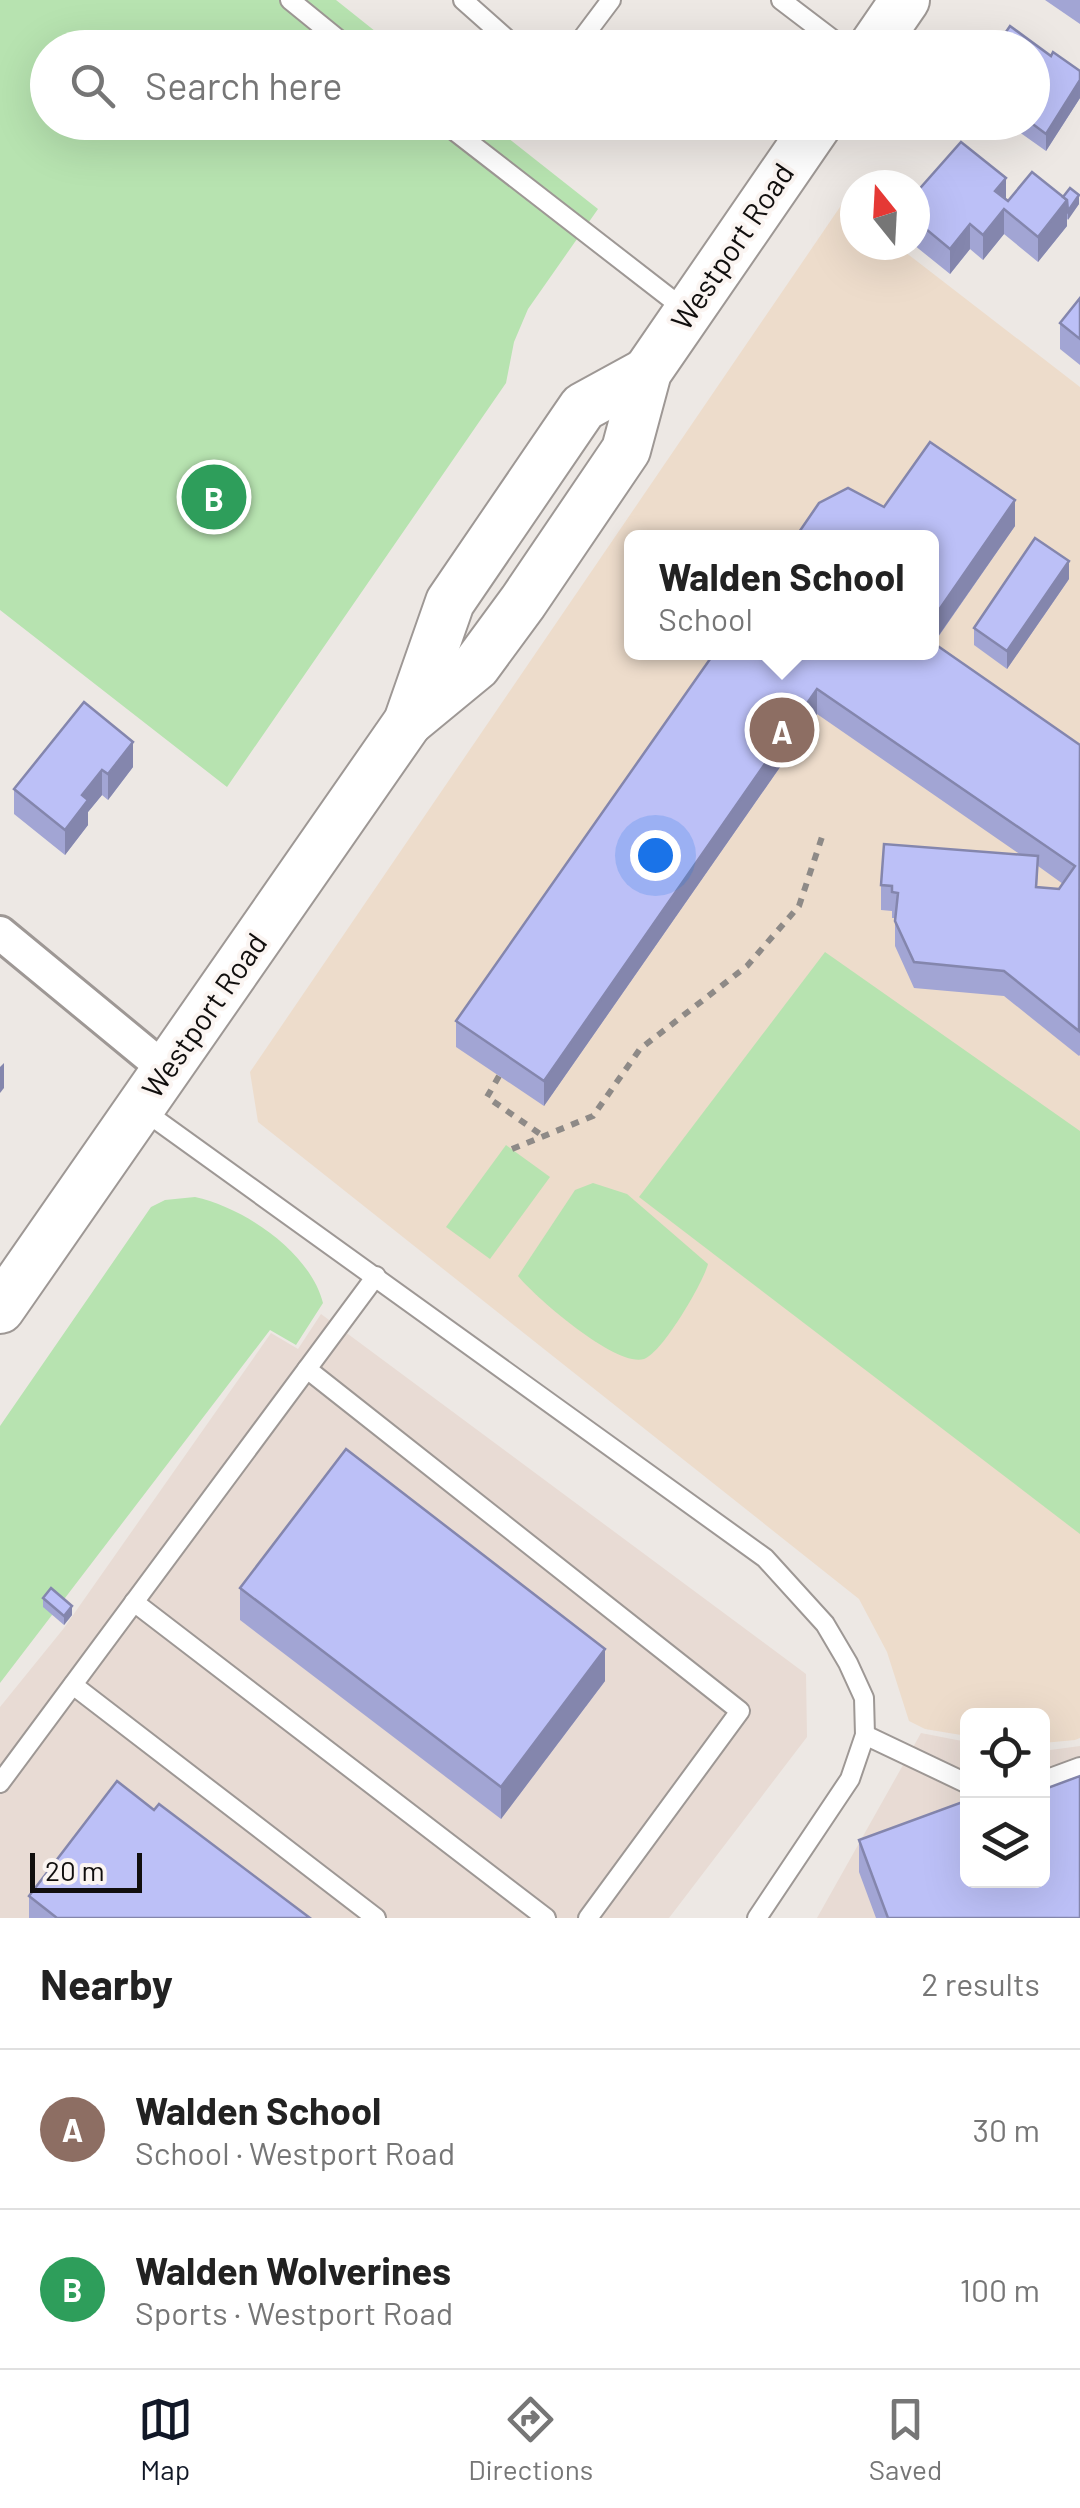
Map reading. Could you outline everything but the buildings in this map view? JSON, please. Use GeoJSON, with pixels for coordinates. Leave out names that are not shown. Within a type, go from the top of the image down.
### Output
{"type":"FeatureCollection","features":[{"type":"Feature","properties":{"kind":"main road"},"geometry":{"type":"LineString","coordinates":[[884,30],[905,0]]}},
{"type":"Feature","properties":{"kind":"main road","name":"Westport Road"},"geometry":{"type":"LineString","coordinates":[[0,1309],[408,722],[450,602],[583,407],[647,372],[807,140]]}},
{"type":"Feature","properties":{"kind":"street"},"geometry":{"type":"LineString","coordinates":[[0,933],[153,1089]]}},
{"type":"Feature","properties":{"kind":"lane"},"geometry":{"type":"LineString","coordinates":[[290,0],[328,30]]}},
{"type":"Feature","properties":{"kind":"lane"},"geometry":{"type":"LineString","coordinates":[[463,0],[496,30]]}},
{"type":"Feature","properties":{"kind":"lane"},"geometry":{"type":"LineString","coordinates":[[480,15],[492,0]]}},
{"type":"Feature","properties":{"kind":"lane"},"geometry":{"type":"LineString","coordinates":[[588,30],[611,0]]}},
{"type":"Feature","properties":{"kind":"lane"},"geometry":{"type":"LineString","coordinates":[[780,0],[820,30]]}},
{"type":"Feature","properties":{"kind":"lane"},"geometry":{"type":"LineString","coordinates":[[466,140],[688,312]]}},
{"type":"Feature","properties":{"kind":"lane"},"geometry":{"type":"LineString","coordinates":[[153,1089],[376,1276],[765,1558],[826,1624],[864,1698],[865,1735],[850,1778],[757,1918]]}},
{"type":"Feature","properties":{"kind":"lane"},"geometry":{"type":"LineString","coordinates":[[0,1782],[376,1276]]}},
{"type":"Feature","properties":{"kind":"lane"},"geometry":{"type":"LineString","coordinates":[[306,1369],[740,1712],[588,1918]]}},
{"type":"Feature","properties":{"kind":"lane"},"geometry":{"type":"LineString","coordinates":[[134,1602],[546,1918]]}},
{"type":"Feature","properties":{"kind":"lane"},"geometry":{"type":"LineString","coordinates":[[73,1684],[376,1918]]}},
{"type":"Feature","properties":{"kind":"lane"},"geometry":{"type":"LineString","coordinates":[[865,1735],[960,1780]]}},
{"type":"Feature","properties":{"kind":"lane"},"geometry":{"type":"LineString","coordinates":[[1050,1778],[1080,1766]]}},
{"type":"Feature","properties":{"kind":"path"},"geometry":{"type":"LineString","coordinates":[[512,1149],[593,1116],[640,1049],[747,966],[799,906],[822,837]]}},
{"type":"Feature","properties":{"kind":"path"},"geometry":{"type":"LineString","coordinates":[[499,1076],[486,1097],[543,1136]]}},
{"type":"Feature","properties":{"kind":"shaded area"},"geometry":{"type":"Polygon","coordinates":[[[840,207],[840,260],[915,260],[1080,387],[1080,1738],[1050,1742],[1050,1708],[960,1708],[960,1735],[925,1729],[909,1721],[887,1652],[859,1599],[258,1122],[250,1072],[840,207]]]}},
{"type":"Feature","properties":{"kind":"shaded area"},"geometry":{"type":"Polygon","coordinates":[[[321,1314],[806,1674],[807,1737],[669,1918],[0,1918],[0,1707],[64,1628],[271,1333],[298,1349],[321,1314]]]}},
{"type":"Feature","properties":{"kind":"shaded area"},"geometry":{"type":"Polygon","coordinates":[[[921,1733],[960,1741],[960,1888],[1050,1888],[1050,1750],[1080,1746],[1080,1918],[817,1918],[921,1733]]]}},
{"type":"Feature","properties":{"kind":"green space"},"geometry":{"type":"Polygon","coordinates":[[[0,0],[336,0],[374,30],[30,30],[30,140],[511,140],[598,209],[528,309],[514,342],[506,383],[227,787],[0,610],[0,0]]]}},
{"type":"Feature","properties":{"kind":"green space"},"geometry":{"type":"Polygon","coordinates":[[[825,952],[1080,1131],[1080,1534],[639,1197],[825,952]]]}},
{"type":"Feature","properties":{"kind":"green space"},"geometry":{"type":"Polygon","coordinates":[[[506,1145],[550,1177],[490,1259],[446,1227],[506,1145]]]}},
{"type":"Feature","properties":{"kind":"green space"},"geometry":{"type":"Polygon","coordinates":[[[593,1183],[627,1194],[708,1264],[671,1331],[644,1359],[631,1359],[596,1342],[558,1314],[518,1276],[575,1190],[593,1183]]]}},
{"type":"Feature","properties":{"kind":"green space"},"geometry":{"type":"Polygon","coordinates":[[[195,1197],[234,1211],[273,1235],[305,1266],[323,1303],[296,1345],[270,1330],[0,1683],[0,1426],[151,1207],[165,1200],[195,1197]]]}},
{"type":"Feature","properties":{"kind":"place","name":"Walden Wolverines"},"geometry":{"type":"Point","coordinates":[214,497]}},
{"type":"Feature","properties":{"kind":"place","name":"Walden School"},"geometry":{"type":"Point","coordinates":[782,730]}}]}
